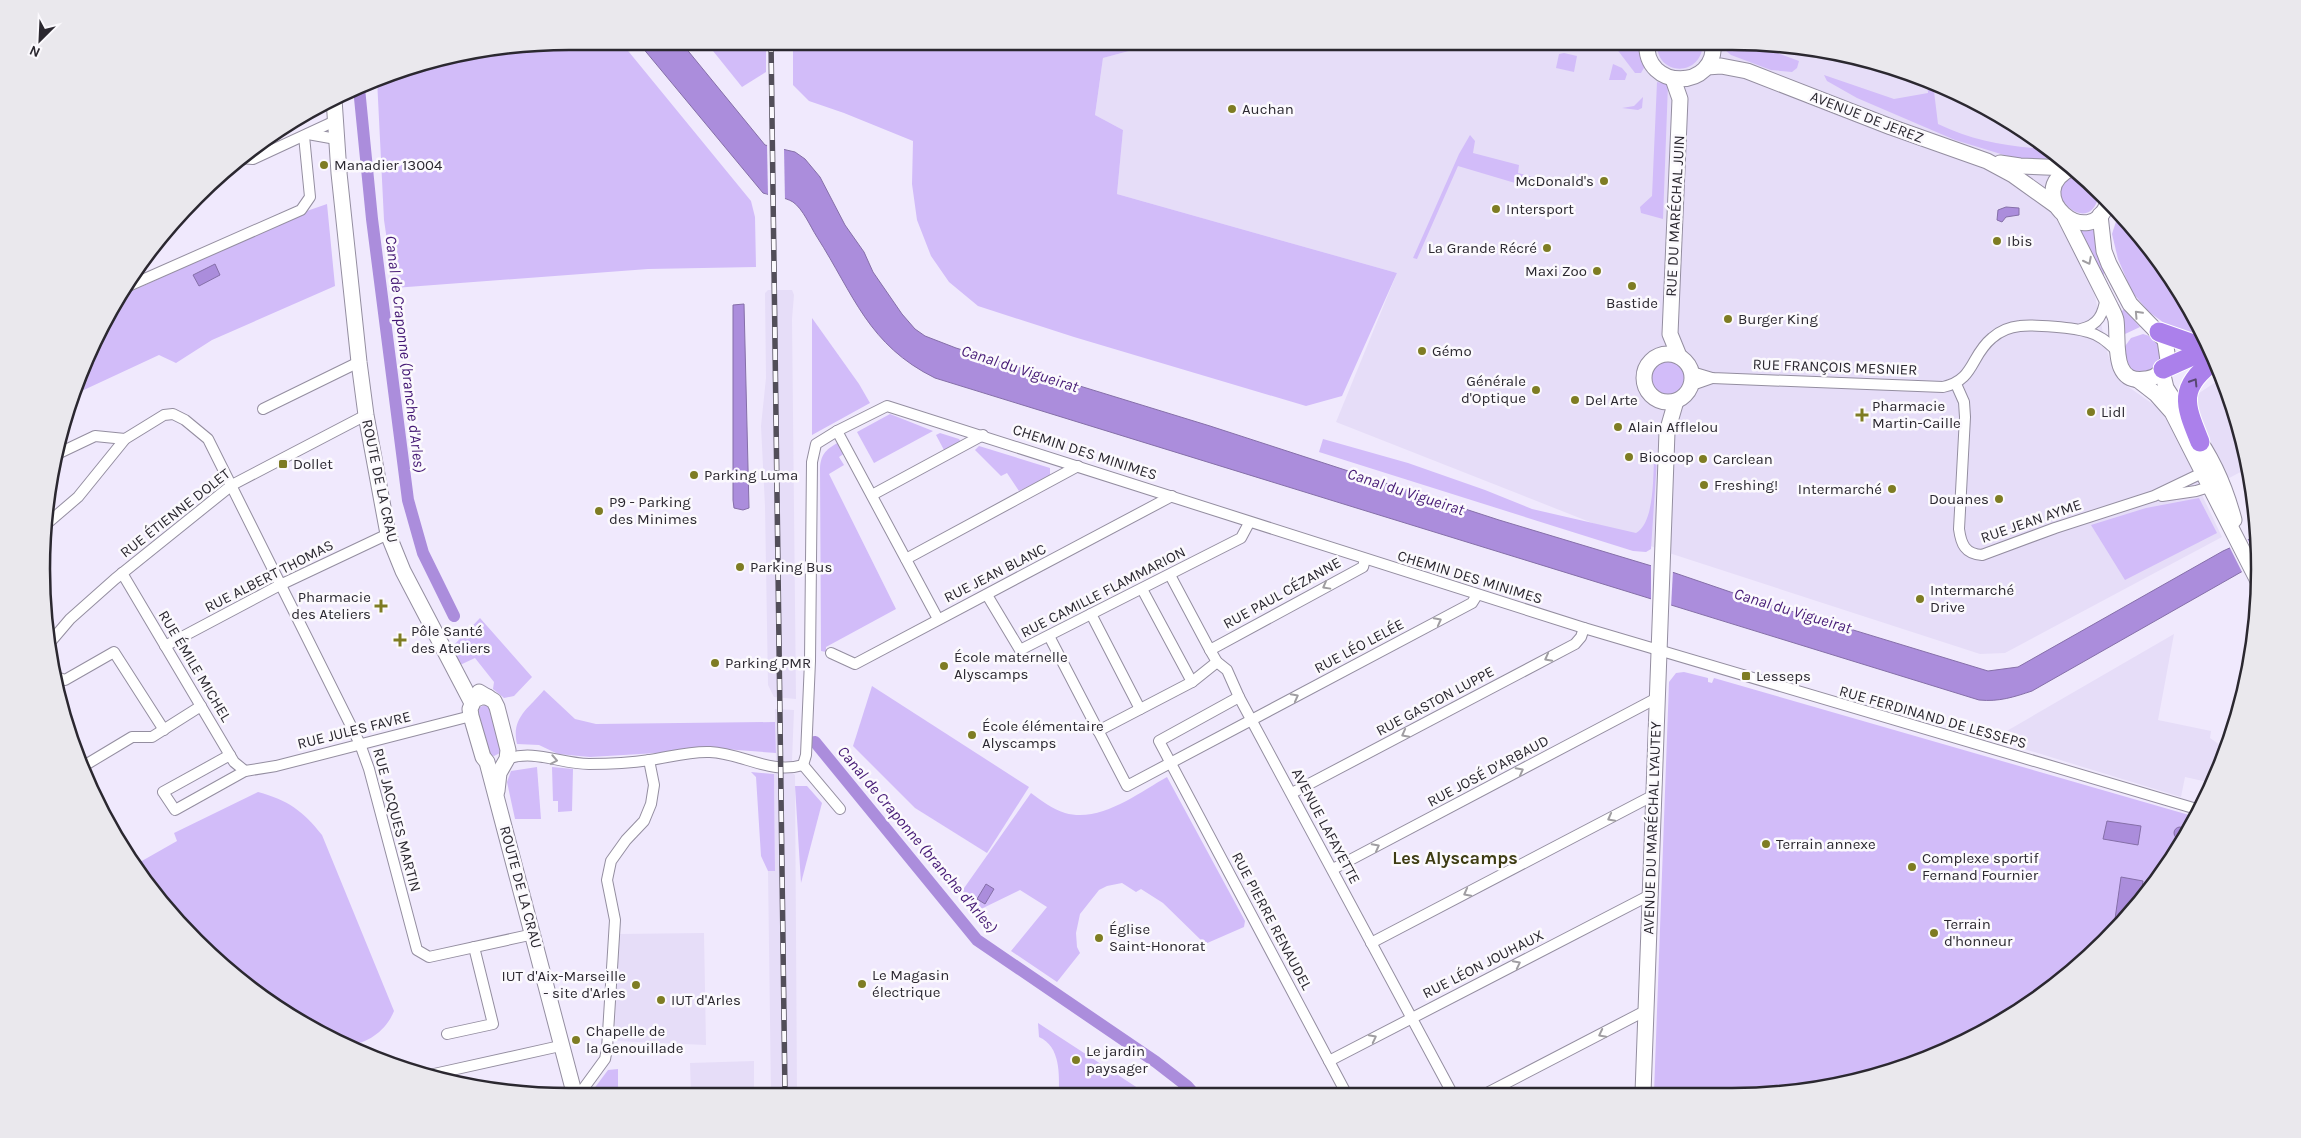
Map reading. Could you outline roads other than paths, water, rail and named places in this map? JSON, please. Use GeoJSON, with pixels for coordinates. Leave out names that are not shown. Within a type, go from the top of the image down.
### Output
{"type":"FeatureCollection","features":[{"type":"Feature","properties":{"kind":"highway"},"geometry":{"type":"LineString","coordinates":[[2159,332],[2200,346]]}},
{"type":"Feature","properties":{"kind":"highway"},"geometry":{"type":"LineString","coordinates":[[2163,370],[2199,353],[2203,353]]}},
{"type":"Feature","properties":{"kind":"highway"},"geometry":{"type":"LineString","coordinates":[[2200,442],[2190,416],[2187,396],[2194,380],[2209,366]]}},
{"type":"Feature","properties":{"kind":"main road"},"geometry":{"type":"LineString","coordinates":[[1647,50],[1650,61],[1655,68],[1663,75],[1673,79],[1692,78],[1707,67],[1712,58],[1713,50]]}},
{"type":"Feature","properties":{"kind":"main road","name":"AVENUE DE JEREZ"},"geometry":{"type":"LineString","coordinates":[[1720,50],[1747,71]]}},
{"type":"Feature","properties":{"kind":"main road","name":"AVENUE DE JEREZ"},"geometry":{"type":"LineString","coordinates":[[1707,67],[1721,66],[1747,71],[1891,127],[1987,161],[2013,175],[2056,205],[2065,217],[2116,320],[2117,351]]}},
{"type":"Feature","properties":{"kind":"main road","name":"RUE DU MARÉCHAL JUIN"},"geometry":{"type":"LineString","coordinates":[[1680,99],[1692,78]]}},
{"type":"Feature","properties":{"kind":"main road","name":"RUE DU MARÉCHAL JUIN"},"geometry":{"type":"LineString","coordinates":[[1673,79],[1680,99],[1670,334],[1679,356]]}},
{"type":"Feature","properties":{"kind":"main road","name":"ROUTE DE LA CRAU"},"geometry":{"type":"LineString","coordinates":[[334,106],[359,362],[366,415],[388,534],[396,556],[472,710],[483,757],[487,762],[534,934],[560,1046],[574,1088]]}},
{"type":"Feature","properties":{"kind":"main road","name":"AVENUE DE JEREZ"},"geometry":{"type":"LineString","coordinates":[[1987,161],[2020,166],[2061,168]]}},
{"type":"Feature","properties":{"kind":"main road"},"geometry":{"type":"LineString","coordinates":[[2056,205],[2053,197],[2057,180],[2066,172]]}},
{"type":"Feature","properties":{"kind":"main road"},"geometry":{"type":"LineString","coordinates":[[2065,217],[2083,222],[2100,215],[2104,208]]}},
{"type":"Feature","properties":{"kind":"main road"},"geometry":{"type":"LineString","coordinates":[[2100,215],[2104,251],[2119,285],[2130,304],[2147,324],[2159,332],[2165,340],[2168,349],[2168,360],[2163,370],[2152,378],[2138,380]]}},
{"type":"Feature","properties":{"kind":"main road","name":"RUE DU MARÉCHAL JUIN"},"geometry":{"type":"LineString","coordinates":[[1658,356],[1670,334]]}},
{"type":"Feature","properties":{"kind":"main road"},"geometry":{"type":"LineString","coordinates":[[2117,351],[2123,371],[2156,394],[2176,419],[2251,568]]}},
{"type":"Feature","properties":{"kind":"main road"},"geometry":{"type":"LineString","coordinates":[[1669,354],[1679,356],[1685,360],[1692,378],[1686,395],[1676,401],[1658,400],[1649,393],[1644,377],[1647,367],[1658,356],[1669,354]]}},
{"type":"Feature","properties":{"kind":"main road"},"geometry":{"type":"LineString","coordinates":[[2163,370],[2166,388],[2200,442],[2226,494],[2234,519],[2235,536]]}},
{"type":"Feature","properties":{"kind":"main road"},"geometry":{"type":"LineString","coordinates":[[1658,400],[1667,432]]}},
{"type":"Feature","properties":{"kind":"main road"},"geometry":{"type":"LineString","coordinates":[[1667,432],[1676,401]]}},
{"type":"Feature","properties":{"kind":"main road","name":"AVENUE DU MARÉCHAL LYAUTEY"},"geometry":{"type":"LineString","coordinates":[[1643,1088],[1667,432]]}},
{"type":"Feature","properties":{"kind":"main road","name":"ROUTE DE LA CRAU"},"geometry":{"type":"LineString","coordinates":[[456,676],[494,701],[500,715],[508,750],[497,780],[496,795]]}},
{"type":"Feature","properties":{"kind":"main road"},"geometry":{"type":"LineString","coordinates":[[472,710],[481,697],[488,698]]}},
{"type":"Feature","properties":{"kind":"main road"},"geometry":{"type":"LineString","coordinates":[[487,762],[498,765],[505,761]]}},
{"type":"Feature","properties":{"kind":"street"},"geometry":{"type":"LineString","coordinates":[[251,159],[335,121]]}},
{"type":"Feature","properties":{"kind":"street"},"geometry":{"type":"LineString","coordinates":[[306,135],[336,139]]}},
{"type":"Feature","properties":{"kind":"street"},"geometry":{"type":"LineString","coordinates":[[136,283],[301,210],[310,197],[306,135]]}},
{"type":"Feature","properties":{"kind":"street"},"geometry":{"type":"LineString","coordinates":[[2080,330],[2089,327],[2100,319],[2106,297]]}},
{"type":"Feature","properties":{"kind":"street"},"geometry":{"type":"LineString","coordinates":[[1956,384],[1965,377],[1976,357],[1991,338],[2005,329],[2022,325],[2080,330],[2103,339],[2117,351]]}},
{"type":"Feature","properties":{"kind":"street"},"geometry":{"type":"LineString","coordinates":[[263,409],[359,362]]}},
{"type":"Feature","properties":{"kind":"street","name":"RUE FRANÇOIS MESNIER"},"geometry":{"type":"LineString","coordinates":[[1692,378],[1943,386],[1956,384]]}},
{"type":"Feature","properties":{"kind":"street","name":"RUE JEAN AYME"},"geometry":{"type":"LineString","coordinates":[[1956,384],[1964,402],[1965,417],[1959,528],[1961,543],[1968,552],[1982,555],[2064,525],[2206,480]]}},
{"type":"Feature","properties":{"kind":"street","name":"CHEMIN DES MINIMES"},"geometry":{"type":"LineString","coordinates":[[804,760],[810,661],[812,462],[816,444],[837,431],[887,406],[983,435],[1365,560],[1658,650]]}},
{"type":"Feature","properties":{"kind":"street","name":"RUE JACQUES MARTIN"},"geometry":{"type":"LineString","coordinates":[[125,439],[164,415],[173,414],[185,420],[208,439],[360,744],[372,778],[416,950],[429,958],[534,934]]}},
{"type":"Feature","properties":{"kind":"street","name":"RUE ÉTIENNE DOLET"},"geometry":{"type":"LineString","coordinates":[[54,638],[70,619],[122,573],[232,485],[366,415]]}},
{"type":"Feature","properties":{"kind":"street"},"geometry":{"type":"LineString","coordinates":[[837,431],[938,619]]}},
{"type":"Feature","properties":{"kind":"street"},"geometry":{"type":"LineString","coordinates":[[872,495],[983,435]]}},
{"type":"Feature","properties":{"kind":"street"},"geometry":{"type":"LineString","coordinates":[[64,451],[95,436],[125,439]]}},
{"type":"Feature","properties":{"kind":"street"},"geometry":{"type":"LineString","coordinates":[[52,519],[78,497],[125,439]]}},
{"type":"Feature","properties":{"kind":"street"},"geometry":{"type":"LineString","coordinates":[[906,559],[1078,466]]}},
{"type":"Feature","properties":{"kind":"street","name":"RUE JEAN AYME"},"geometry":{"type":"LineString","coordinates":[[2154,496],[2196,491],[2206,480]]}},
{"type":"Feature","properties":{"kind":"street","name":"RUE JEAN BLANC"},"geometry":{"type":"LineString","coordinates":[[832,653],[855,664],[1172,496]]}},
{"type":"Feature","properties":{"kind":"street","name":"RUE CAMILLE FLAMMARION"},"geometry":{"type":"LineString","coordinates":[[986,595],[1020,650],[1241,538],[1249,522]]}},
{"type":"Feature","properties":{"kind":"street","name":"RUE ALBERT THOMAS"},"geometry":{"type":"LineString","coordinates":[[165,646],[280,585],[388,534]]}},
{"type":"Feature","properties":{"kind":"street","name":"RUE PAUL CÉZANNE"},"geometry":{"type":"LineString","coordinates":[[1210,650],[1362,567],[1365,560]]}},
{"type":"Feature","properties":{"kind":"street","name":"RUE ÉMILE MICHEL"},"geometry":{"type":"LineString","coordinates":[[122,573],[230,756],[245,771]]}},
{"type":"Feature","properties":{"kind":"street","name":"AVENUE LAFAYETTE"},"geometry":{"type":"LineString","coordinates":[[1170,575],[1217,662],[1227,670],[1239,697],[1449,1088]]}},
{"type":"Feature","properties":{"kind":"street"},"geometry":{"type":"LineString","coordinates":[[1142,589],[1192,682]]}},
{"type":"Feature","properties":{"kind":"street","name":"RUE LÉO LELÉE"},"geometry":{"type":"LineString","coordinates":[[1098,730],[1127,786],[1472,603],[1477,595]]}},
{"type":"Feature","properties":{"kind":"street"},"geometry":{"type":"LineString","coordinates":[[1091,614],[1140,709]]}},
{"type":"Feature","properties":{"kind":"street","name":"RUE GASTON LUPPE"},"geometry":{"type":"LineString","coordinates":[[1292,793],[1575,644],[1581,637],[1584,628]]}},
{"type":"Feature","properties":{"kind":"street"},"geometry":{"type":"LineString","coordinates":[[1049,636],[1098,730],[1192,682],[1217,662]]}},
{"type":"Feature","properties":{"kind":"street","name":"RUE FERDINAND DE LESSEPS"},"geometry":{"type":"LineString","coordinates":[[1658,650],[2192,808]]}},
{"type":"Feature","properties":{"kind":"street"},"geometry":{"type":"LineString","coordinates":[[62,679],[65,680],[114,652],[164,730]]}},
{"type":"Feature","properties":{"kind":"street","name":"RUE PIERRE RENAUDEL"},"geometry":{"type":"LineString","coordinates":[[1239,697],[1159,741],[1343,1088]]}},
{"type":"Feature","properties":{"kind":"street","name":"RUE JOSÉ D'ARBAUD"},"geometry":{"type":"LineString","coordinates":[[1333,869],[1657,698]]}},
{"type":"Feature","properties":{"kind":"street"},"geometry":{"type":"LineString","coordinates":[[88,763],[132,737],[152,737],[201,706]]}},
{"type":"Feature","properties":{"kind":"street","name":"RUE JULES FAVRE"},"geometry":{"type":"LineString","coordinates":[[230,756],[163,792],[175,810],[245,771],[276,766],[360,744],[472,710]]}},
{"type":"Feature","properties":{"kind":"street"},"geometry":{"type":"LineString","coordinates":[[505,761],[523,754],[589,764],[649,760],[710,752],[726,754],[770,766],[796,767],[804,760],[840,809]]}},
{"type":"Feature","properties":{"kind":"street"},"geometry":{"type":"LineString","coordinates":[[583,1088],[604,1059],[608,1049],[615,920],[607,880],[611,860],[644,821],[651,804],[654,785],[649,760]]}},
{"type":"Feature","properties":{"kind":"street"},"geometry":{"type":"LineString","coordinates":[[1371,943],[1654,795]]}},
{"type":"Feature","properties":{"kind":"street","name":"RUE LÉON JOUHAUX"},"geometry":{"type":"LineString","coordinates":[[1329,1061],[1650,895]]}},
{"type":"Feature","properties":{"kind":"street"},"geometry":{"type":"LineString","coordinates":[[447,1034],[493,1024],[474,947]]}},
{"type":"Feature","properties":{"kind":"street"},"geometry":{"type":"LineString","coordinates":[[1497,1088],[1645,1012]]}},
{"type":"Feature","properties":{"kind":"street"},"geometry":{"type":"LineString","coordinates":[[443,1072],[560,1046]]}},
{"type":"Feature","properties":{"kind":"water","name":"Canal du Vigueirat"},"geometry":{"type":"Polygon","coordinates":[[[644,50],[687,50],[765,145],[795,152],[805,159],[820,177],[845,225],[864,252],[873,272],[902,314],[915,329],[925,336],[956,348],[1210,426],[1499,520],[1675,573],[1748,598],[1988,671],[2018,667],[2223,551],[2250,539],[2251,566],[2032,691],[2000,700],[1979,700],[935,378],[912,365],[878,334],[853,298],[800,209],[790,200],[763,193],[644,50]]]}},
{"type":"Feature","properties":{"kind":"water"},"geometry":{"type":"Polygon","coordinates":[[[2006,207],[2019,208],[2019,215],[2006,217],[2002,222],[1997,220],[1998,210],[2006,207]]]}},
{"type":"Feature","properties":{"kind":"water"},"geometry":{"type":"Polygon","coordinates":[[[215,264],[220,275],[199,286],[193,275],[215,264]]]}},
{"type":"Feature","properties":{"kind":"water"},"geometry":{"type":"Polygon","coordinates":[[[744,304],[749,508],[743,510],[734,508],[733,500],[733,305],[744,304]]]}},
{"type":"Feature","properties":{"kind":"water"},"geometry":{"type":"Polygon","coordinates":[[[2107,821],[2141,826],[2138,845],[2103,839],[2107,821]]]}},
{"type":"Feature","properties":{"kind":"water"},"geometry":{"type":"Polygon","coordinates":[[[2181,828],[2176,837],[2174,833],[2181,828]]]}},
{"type":"Feature","properties":{"kind":"water"},"geometry":{"type":"Polygon","coordinates":[[[2121,877],[2143,881],[2142,887],[2115,919],[2121,877]]]}},
{"type":"Feature","properties":{"kind":"water"},"geometry":{"type":"Polygon","coordinates":[[[986,884],[994,889],[985,904],[977,899],[986,884]]]}},
{"type":"Feature","properties":{"kind":"waterway","name":"Canal de Craponne (branche d'Arles)"},"geometry":{"type":"LineString","coordinates":[[360,95],[372,219],[408,500],[423,553],[454,616]]}},
{"type":"Feature","properties":{"kind":"waterway","name":"Canal de Craponne (branche d'Arles)"},"geometry":{"type":"LineString","coordinates":[[815,742],[977,940],[1156,1062],[1189,1088]]}},
{"type":"Feature","properties":{"kind":"railway"},"geometry":{"type":"LineString","coordinates":[[771,50],[785,1088]]}},
{"type":"Feature","properties":{"kind":"place","name":"Auchan"},"geometry":{"type":"Point","coordinates":[1232,109]}},
{"type":"Feature","properties":{"kind":"place","name":"Manadier 13004"},"geometry":{"type":"Point","coordinates":[324,165]}},
{"type":"Feature","properties":{"kind":"place","name":"McDonald's"},"geometry":{"type":"Point","coordinates":[1604,181]}},
{"type":"Feature","properties":{"kind":"place","name":"Intersport"},"geometry":{"type":"Point","coordinates":[1496,209]}},
{"type":"Feature","properties":{"kind":"place","name":"Ibis"},"geometry":{"type":"Point","coordinates":[1997,241]}},
{"type":"Feature","properties":{"kind":"place","name":"La Grande Récré"},"geometry":{"type":"Point","coordinates":[1547,248]}},
{"type":"Feature","properties":{"kind":"place","name":"Maxi Zoo"},"geometry":{"type":"Point","coordinates":[1597,271]}},
{"type":"Feature","properties":{"kind":"place","name":"Bastide"},"geometry":{"type":"Point","coordinates":[1632,286]}},
{"type":"Feature","properties":{"kind":"place","name":"Burger King"},"geometry":{"type":"Point","coordinates":[1728,319]}},
{"type":"Feature","properties":{"kind":"place","name":"Gémo"},"geometry":{"type":"Point","coordinates":[1422,351]}},
{"type":"Feature","properties":{"kind":"place","name":"Générale d'Optique"},"geometry":{"type":"Point","coordinates":[1536,390]}},
{"type":"Feature","properties":{"kind":"place","name":"Del Arte"},"geometry":{"type":"Point","coordinates":[1575,400]}},
{"type":"Feature","properties":{"kind":"place","name":"Lidl"},"geometry":{"type":"Point","coordinates":[2091,412]}},
{"type":"Feature","properties":{"kind":"place","name":"Pharmacie Martin-Caille"},"geometry":{"type":"Point","coordinates":[1862,415]}},
{"type":"Feature","properties":{"kind":"place","name":"Alain Afflelou"},"geometry":{"type":"Point","coordinates":[1618,427]}},
{"type":"Feature","properties":{"kind":"place","name":"Biocoop"},"geometry":{"type":"Point","coordinates":[1629,457]}},
{"type":"Feature","properties":{"kind":"place","name":"Carclean"},"geometry":{"type":"Point","coordinates":[1703,459]}},
{"type":"Feature","properties":{"kind":"place","name":"Dollet"},"geometry":{"type":"Point","coordinates":[283,464]}},
{"type":"Feature","properties":{"kind":"place","name":"Parking Luma"},"geometry":{"type":"Point","coordinates":[694,475]}},
{"type":"Feature","properties":{"kind":"place","name":"Freshing!"},"geometry":{"type":"Point","coordinates":[1704,485]}},
{"type":"Feature","properties":{"kind":"place","name":"Intermarché"},"geometry":{"type":"Point","coordinates":[1892,489]}},
{"type":"Feature","properties":{"kind":"place","name":"Douanes"},"geometry":{"type":"Point","coordinates":[1999,499]}},
{"type":"Feature","properties":{"kind":"place","name":"P9 - Parking des Minimes"},"geometry":{"type":"Point","coordinates":[599,511]}},
{"type":"Feature","properties":{"kind":"place","name":"Parking Bus"},"geometry":{"type":"Point","coordinates":[740,567]}},
{"type":"Feature","properties":{"kind":"place","name":"Intermarché Drive"},"geometry":{"type":"Point","coordinates":[1920,599]}},
{"type":"Feature","properties":{"kind":"place","name":"Pharmacie des Ateliers"},"geometry":{"type":"Point","coordinates":[381,606]}},
{"type":"Feature","properties":{"kind":"place","name":"Pôle Santé des Ateliers"},"geometry":{"type":"Point","coordinates":[400,640]}},
{"type":"Feature","properties":{"kind":"place","name":"Parking PMR"},"geometry":{"type":"Point","coordinates":[715,663]}},
{"type":"Feature","properties":{"kind":"place","name":"École maternelle Alyscamps"},"geometry":{"type":"Point","coordinates":[944,666]}},
{"type":"Feature","properties":{"kind":"place","name":"Lesseps"},"geometry":{"type":"Point","coordinates":[1746,676]}},
{"type":"Feature","properties":{"kind":"place","name":"École élémentaire Alyscamps"},"geometry":{"type":"Point","coordinates":[972,735]}},
{"type":"Feature","properties":{"kind":"place","name":"Terrain annexe"},"geometry":{"type":"Point","coordinates":[1766,844]}},
{"type":"Feature","properties":{"kind":"place","name":"Complexe sportif Fernand Fournier"},"geometry":{"type":"Point","coordinates":[1912,867]}},
{"type":"Feature","properties":{"kind":"place","name":"Terrain d'honneur"},"geometry":{"type":"Point","coordinates":[1934,933]}},
{"type":"Feature","properties":{"kind":"place","name":"Église Saint-Honorat"},"geometry":{"type":"Point","coordinates":[1099,938]}},
{"type":"Feature","properties":{"kind":"place","name":"Le Magasin électrique"},"geometry":{"type":"Point","coordinates":[862,984]}},
{"type":"Feature","properties":{"kind":"place","name":"IUT d'Aix-Marseille - site d'Arles"},"geometry":{"type":"Point","coordinates":[636,985]}},
{"type":"Feature","properties":{"kind":"place","name":"IUT d'Arles"},"geometry":{"type":"Point","coordinates":[661,1000]}},
{"type":"Feature","properties":{"kind":"place","name":"Chapelle de la Genouillade"},"geometry":{"type":"Point","coordinates":[576,1040]}},
{"type":"Feature","properties":{"kind":"place","name":"Le jardin paysager"},"geometry":{"type":"Point","coordinates":[1076,1060]}},
{"type":"Feature","properties":{"kind":"district","name":"Les Alyscamps"},"geometry":{"type":"Point","coordinates":[1455,858]}}]}
